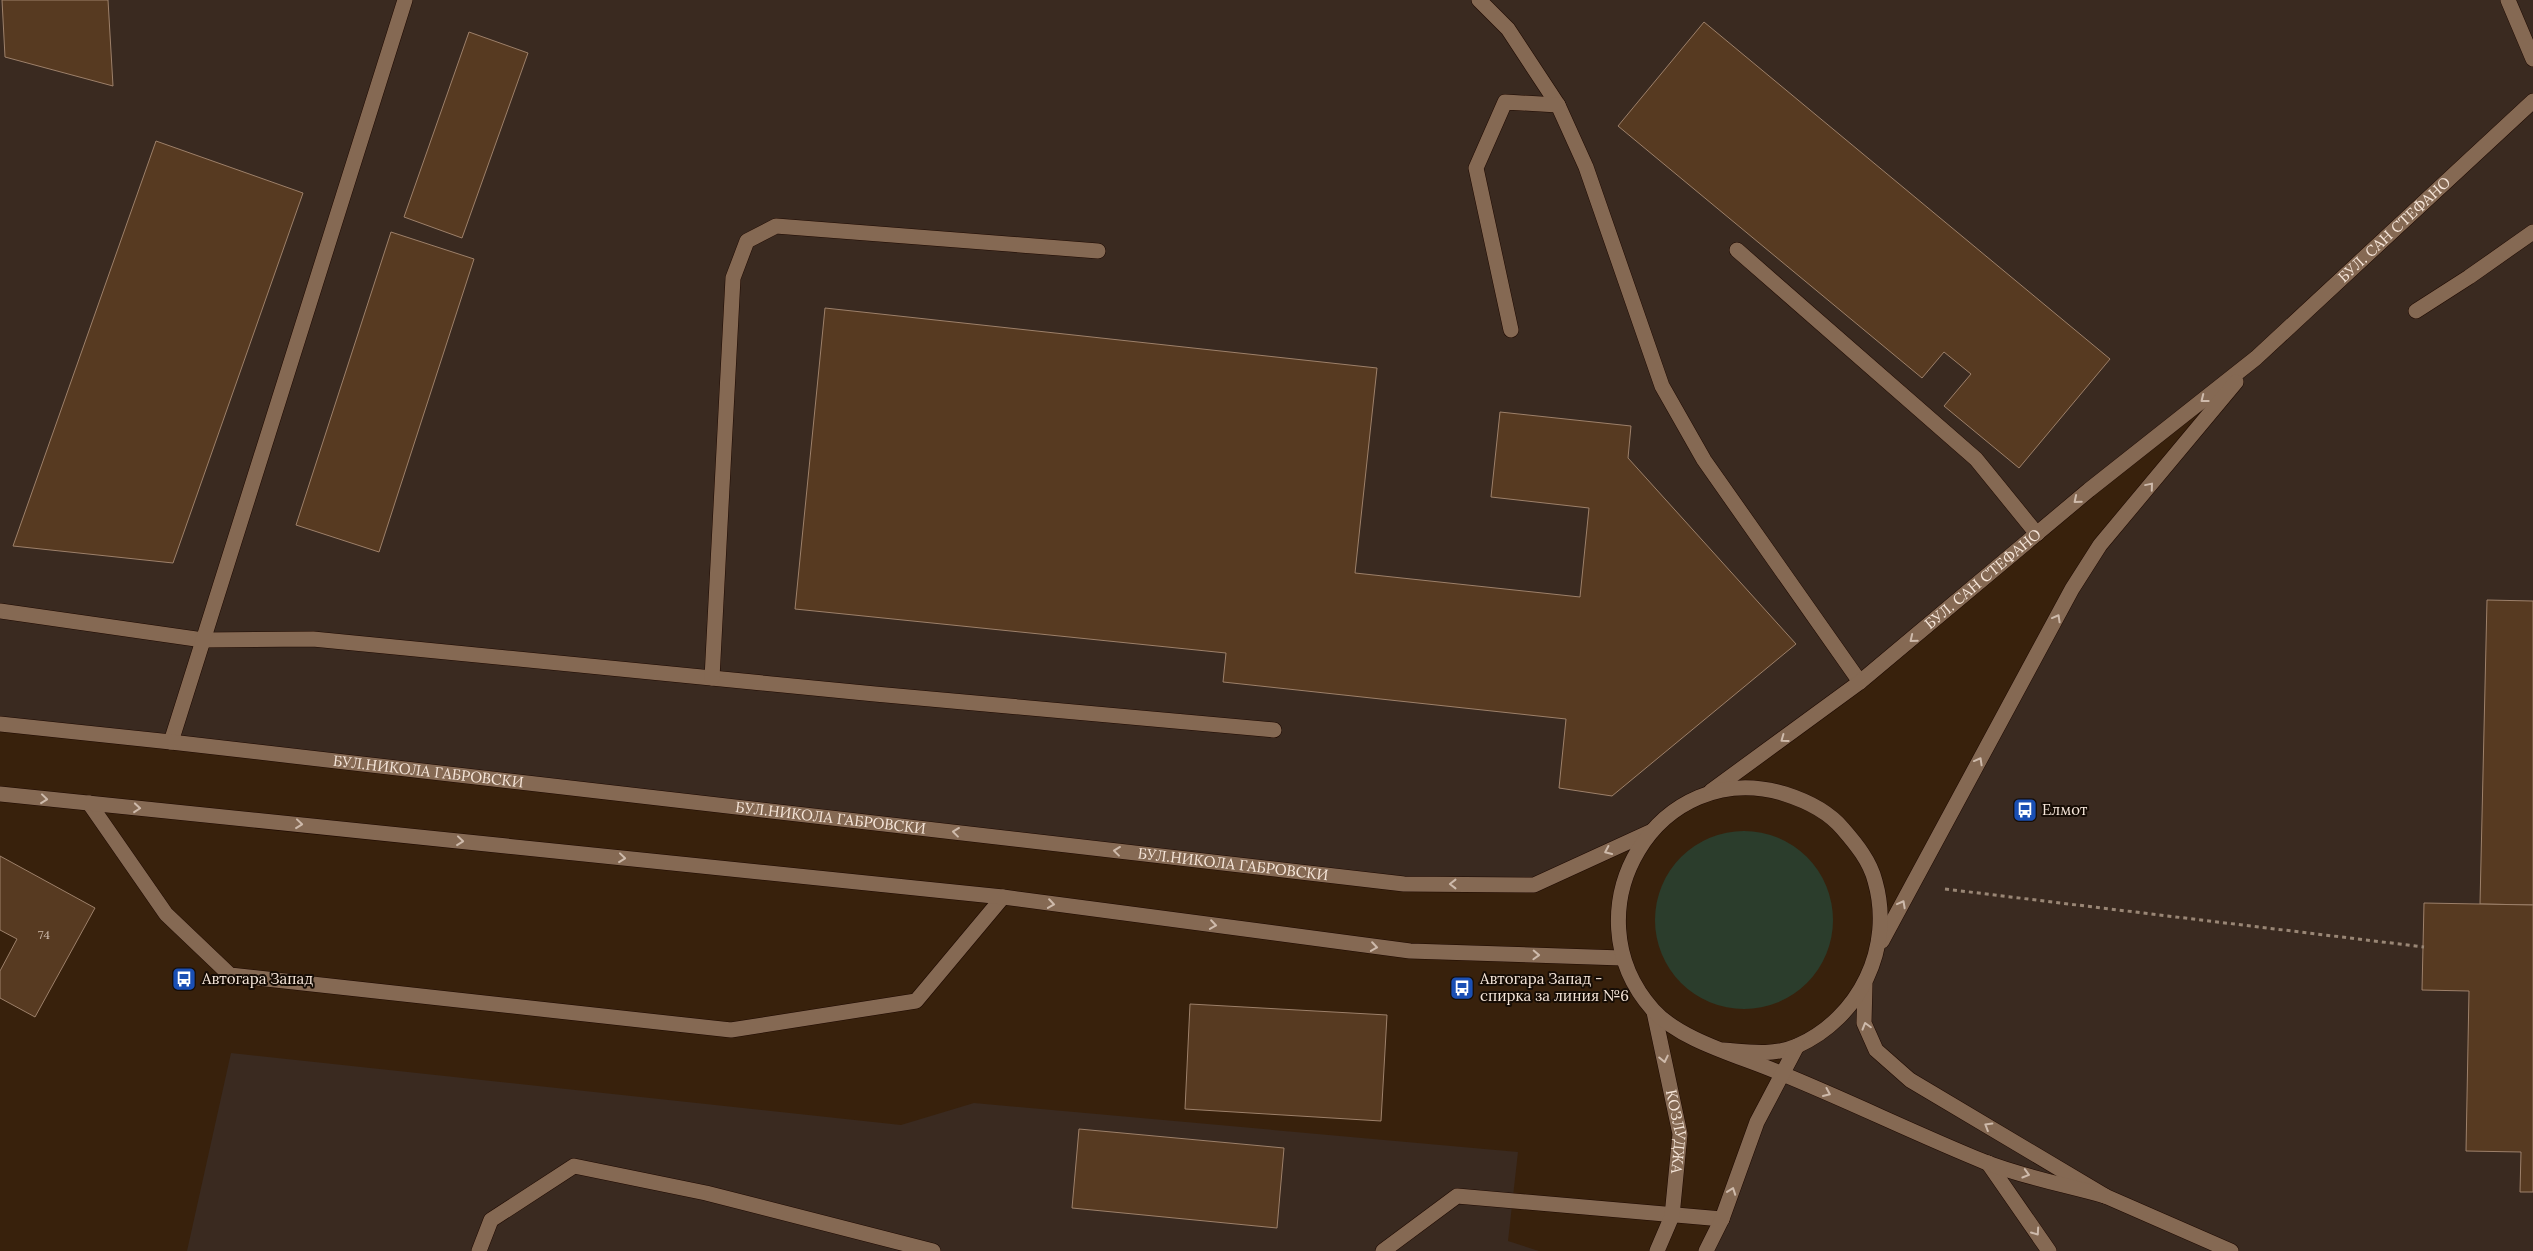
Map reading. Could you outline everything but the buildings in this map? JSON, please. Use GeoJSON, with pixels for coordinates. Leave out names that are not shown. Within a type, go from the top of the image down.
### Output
{"type":"FeatureCollection","features":[{"type":"Feature","properties":{"kind":"street"},"geometry":{"type":"LineString","coordinates":[[171,742],[405,0]]}},
{"type":"Feature","properties":{"kind":"street"},"geometry":{"type":"LineString","coordinates":[[1479,0],[1508,28],[1558,105],[1586,167],[1662,386],[1704,460],[1860,682]]}},
{"type":"Feature","properties":{"kind":"street"},"geometry":{"type":"LineString","coordinates":[[2508,0],[2533,59]]}},
{"type":"Feature","properties":{"kind":"street","name":"БУЛ. САН СТЕФАНО"},"geometry":{"type":"LineString","coordinates":[[1706,795],[1860,682],[2089,490],[2256,358],[2533,101]]}},
{"type":"Feature","properties":{"kind":"street"},"geometry":{"type":"LineString","coordinates":[[1512,330],[1476,168],[1505,102],[1558,105]]}},
{"type":"Feature","properties":{"kind":"street"},"geometry":{"type":"LineString","coordinates":[[712,678],[733,278],[747,241],[776,226],[1098,251]]}},
{"type":"Feature","properties":{"kind":"street"},"geometry":{"type":"LineString","coordinates":[[2416,310],[2469,277],[2533,232]]}},
{"type":"Feature","properties":{"kind":"street"},"geometry":{"type":"LineString","coordinates":[[1737,250],[1976,459],[2037,534]]}},
{"type":"Feature","properties":{"kind":"street","name":"БУЛ. САН СТЕФАНО"},"geometry":{"type":"LineString","coordinates":[[1879,947],[2072,589],[2100,545],[2256,358]]}},
{"type":"Feature","properties":{"kind":"street"},"geometry":{"type":"LineString","coordinates":[[0,611],[203,640],[313,639],[1274,730]]}},
{"type":"Feature","properties":{"kind":"street","name":"БУЛ.НИКОЛА ГАБРОВСКИ"},"geometry":{"type":"LineString","coordinates":[[0,724],[1404,884],[1534,885],[1652,830]]}},
{"type":"Feature","properties":{"kind":"street"},"geometry":{"type":"LineString","coordinates":[[1723,1050],[1773,1053],[1797,1046],[1841,1015],[1865,984],[1879,947],[1881,913],[1875,879],[1859,846],[1835,819],[1805,800],[1771,790],[1738,788],[1706,795],[1677,809],[1652,830],[1635,853],[1623,880],[1617,921],[1622,958],[1635,987],[1654,1012],[1686,1036],[1782,1074],[1988,1163],[2105,1196]]}},
{"type":"Feature","properties":{"kind":"street"},"geometry":{"type":"LineString","coordinates":[[0,794],[1003,897],[1410,951],[1622,958]]}},
{"type":"Feature","properties":{"kind":"street"},"geometry":{"type":"LineString","coordinates":[[89,803],[166,914],[230,976],[721,1029],[731,1030],[916,1002],[1003,897]]}},
{"type":"Feature","properties":{"kind":"street"},"geometry":{"type":"LineString","coordinates":[[1865,984],[1864,1023],[1876,1050],[1910,1080],[2105,1196],[2231,1251]]}},
{"type":"Feature","properties":{"kind":"street","name":"КОЗЛУДЖА"},"geometry":{"type":"LineString","coordinates":[[1654,1012],[1680,1134],[1672,1216],[1657,1251]]}},
{"type":"Feature","properties":{"kind":"street"},"geometry":{"type":"LineString","coordinates":[[1706,1251],[1722,1219],[1757,1122],[1797,1046]]}},
{"type":"Feature","properties":{"kind":"street"},"geometry":{"type":"LineString","coordinates":[[1988,1163],[2049,1251]]}},
{"type":"Feature","properties":{"kind":"street"},"geometry":{"type":"LineString","coordinates":[[479,1251],[491,1220],[574,1166],[706,1193],[933,1251]]}},
{"type":"Feature","properties":{"kind":"street"},"geometry":{"type":"LineString","coordinates":[[1382,1251],[1457,1196],[1722,1219]]}},
{"type":"Feature","properties":{"kind":"path"},"geometry":{"type":"LineString","coordinates":[[1912,885],[2424,948]]}},
{"type":"Feature","properties":{"kind":"shaded area"},"geometry":{"type":"Polygon","coordinates":[[[0,0],[2533,0],[2533,1251],[1707,1251],[1797,1046],[1841,1015],[2072,589],[2254,360],[1975,587],[1652,831],[1534,885],[1404,884],[0,724],[0,0]]]}},
{"type":"Feature","properties":{"kind":"shaded area"},"geometry":{"type":"Polygon","coordinates":[[[231,1053],[901,1125],[974,1103],[1518,1152],[1508,1241],[1539,1251],[187,1251],[231,1053]]]}},
{"type":"Feature","properties":{"kind":"green space"},"geometry":{"type":"Polygon","coordinates":[[[1735,831],[1753,831],[1770,834],[1786,841],[1801,851],[1813,863],[1823,878],[1830,894],[1833,920],[1832,937],[1827,954],[1813,977],[1801,989],[1786,999],[1770,1006],[1753,1009],[1735,1009],[1718,1006],[1702,999],[1687,989],[1675,977],[1665,962],[1658,946],[1655,929],[1655,911],[1658,894],[1665,878],[1675,863],[1687,851],[1702,841],[1718,834],[1735,831]]]}},
{"type":"Feature","properties":{"kind":"place","name":"Елмот"},"geometry":{"type":"Point","coordinates":[2025,810]}},
{"type":"Feature","properties":{"kind":"place","name":"Автогара Запад"},"geometry":{"type":"Point","coordinates":[184,979]}},
{"type":"Feature","properties":{"kind":"place","name":"Автогара Запад - спирка за линия №6"},"geometry":{"type":"Point","coordinates":[1462,988]}}]}
